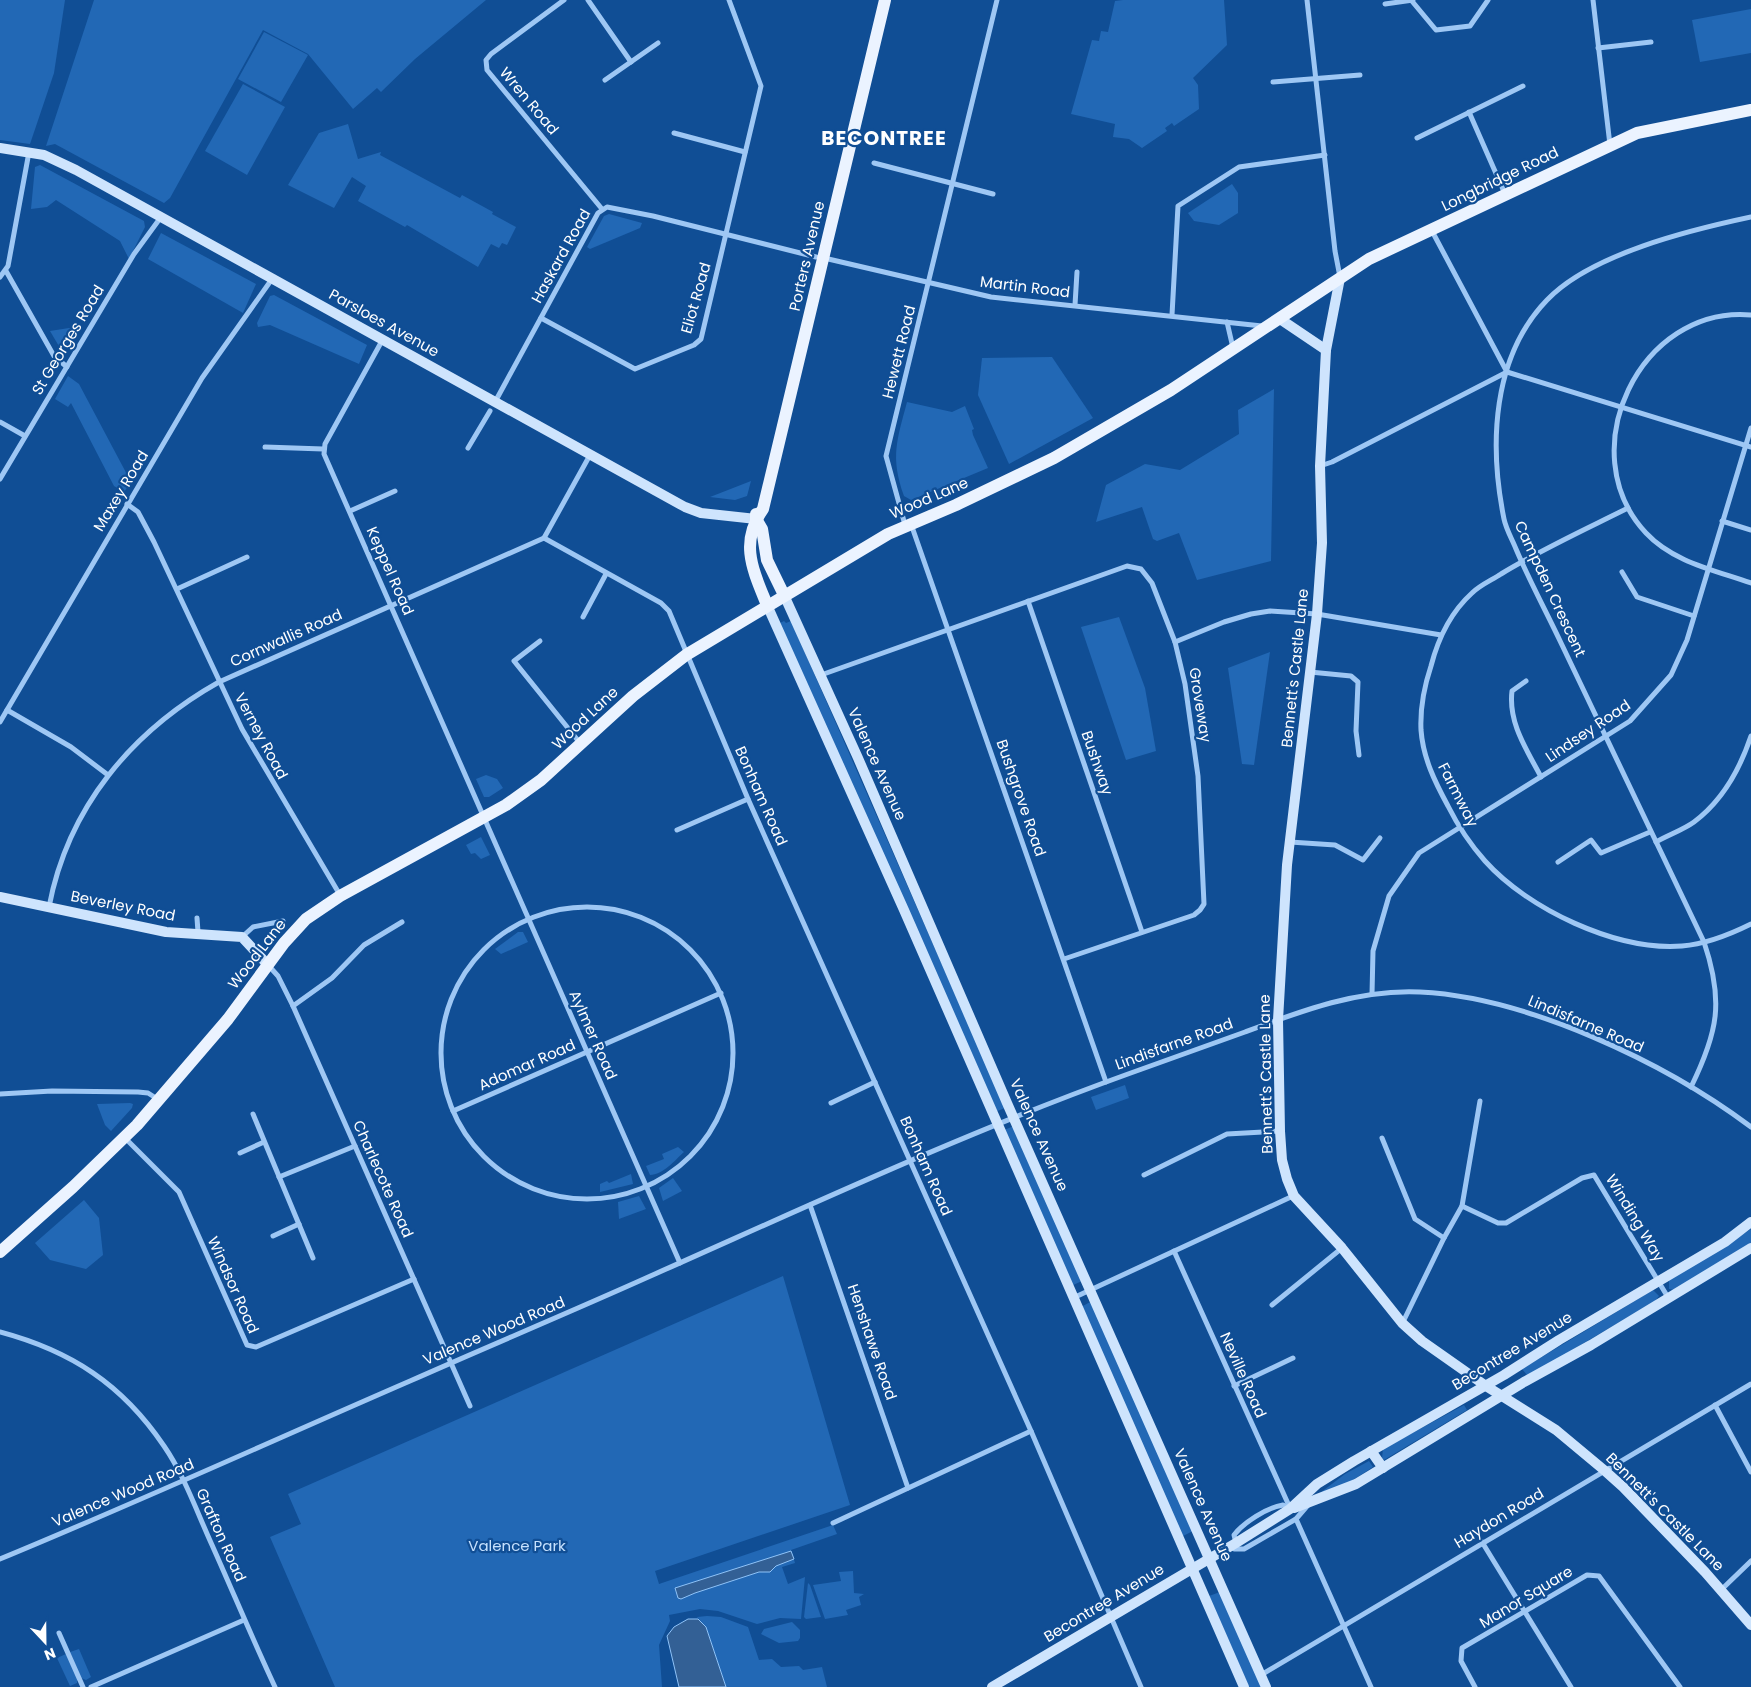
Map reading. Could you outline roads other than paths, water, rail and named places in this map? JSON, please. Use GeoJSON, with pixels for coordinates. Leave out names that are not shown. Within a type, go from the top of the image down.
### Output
{"type":"FeatureCollection","features":[{"type":"Feature","properties":{"kind":"main road","name":"Porters Avenue"},"geometry":{"type":"LineString","coordinates":[[767,605],[750,556],[751,527],[763,509],[877,0]]}},
{"type":"Feature","properties":{"kind":"main road","name":"Porters Avenue"},"geometry":{"type":"LineString","coordinates":[[819,258],[885,0]]}},
{"type":"Feature","properties":{"kind":"main road","name":"Longbridge Road"},"geometry":{"type":"LineString","coordinates":[[1280,319],[1370,259],[1637,133],[1751,110]]}},
{"type":"Feature","properties":{"kind":"main road","name":"Wood Lane"},"geometry":{"type":"LineString","coordinates":[[0,1252],[125,1138],[228,1019],[268,965],[306,919],[340,896],[484,818],[541,780],[633,696],[686,655],[767,605],[908,524],[956,505],[1054,458],[1171,390],[1280,319]]}},
{"type":"Feature","properties":{"kind":"main road"},"geometry":{"type":"LineString","coordinates":[[756,518],[762,529],[768,560],[784,595]]}},
{"type":"Feature","properties":{"kind":"street","name":"Wren Road"},"geometry":{"type":"LineString","coordinates":[[564,0],[491,54],[486,60],[486,70],[602,209]]}},
{"type":"Feature","properties":{"kind":"street"},"geometry":{"type":"LineString","coordinates":[[588,0],[631,62]]}},
{"type":"Feature","properties":{"kind":"street","name":"Eliot Road"},"geometry":{"type":"LineString","coordinates":[[541,318],[632,368],[638,368],[694,345],[701,339],[761,86],[729,0]]}},
{"type":"Feature","properties":{"kind":"street","name":"Hewett Road"},"geometry":{"type":"LineString","coordinates":[[908,524],[886,456],[997,0]]}},
{"type":"Feature","properties":{"kind":"street"},"geometry":{"type":"LineString","coordinates":[[1307,0],[1335,251],[1340,278]]}},
{"type":"Feature","properties":{"kind":"street"},"geometry":{"type":"LineString","coordinates":[[1385,4],[1412,0],[1436,30],[1470,26],[1488,0]]}},
{"type":"Feature","properties":{"kind":"street"},"geometry":{"type":"LineString","coordinates":[[1593,0],[1610,145]]}},
{"type":"Feature","properties":{"kind":"street"},"geometry":{"type":"LineString","coordinates":[[1598,48],[1651,42]]}},
{"type":"Feature","properties":{"kind":"street"},"geometry":{"type":"LineString","coordinates":[[605,80],[658,43]]}},
{"type":"Feature","properties":{"kind":"street"},"geometry":{"type":"LineString","coordinates":[[1273,82],[1360,75]]}},
{"type":"Feature","properties":{"kind":"street"},"geometry":{"type":"LineString","coordinates":[[1417,138],[1522,86]]}},
{"type":"Feature","properties":{"kind":"street"},"geometry":{"type":"LineString","coordinates":[[1469,112],[1505,194]]}},
{"type":"Feature","properties":{"kind":"street"},"geometry":{"type":"LineString","coordinates":[[674,133],[745,152]]}},
{"type":"Feature","properties":{"kind":"street","name":"Parsloes Avenue"},"geometry":{"type":"LineString","coordinates":[[0,148],[53,158],[382,339],[492,407],[590,455],[693,510],[712,514],[756,518]]}},
{"type":"Feature","properties":{"kind":"street"},"geometry":{"type":"LineString","coordinates":[[0,277],[6,271],[29,152]]}},
{"type":"Feature","properties":{"kind":"street"},"geometry":{"type":"LineString","coordinates":[[1172,315],[1178,206],[1239,167],[1324,155]]}},
{"type":"Feature","properties":{"kind":"street"},"geometry":{"type":"LineString","coordinates":[[874,163],[993,194]]}},
{"type":"Feature","properties":{"kind":"street","name":"Haskard Road"},"geometry":{"type":"LineString","coordinates":[[468,448],[598,213],[602,209],[608,208],[653,216],[819,258]]}},
{"type":"Feature","properties":{"kind":"street","name":"Campden Crescent"},"geometry":{"type":"LineString","coordinates":[[1692,1087],[1711,1045],[1715,1024],[1716,990],[1713,968],[1704,942],[1521,562],[1504,521],[1496,468],[1496,420],[1507,372],[1521,337],[1533,316],[1548,299],[1584,272],[1664,240],[1751,216]]}},
{"type":"Feature","properties":{"kind":"street","name":"St Georges Road"},"geometry":{"type":"LineString","coordinates":[[0,479],[134,254],[161,217]]}},
{"type":"Feature","properties":{"kind":"street"},"geometry":{"type":"LineString","coordinates":[[1431,230],[1507,372]]}},
{"type":"Feature","properties":{"kind":"street","name":"Martin Road"},"geometry":{"type":"LineString","coordinates":[[819,258],[991,297],[1268,326]]}},
{"type":"Feature","properties":{"kind":"street"},"geometry":{"type":"LineString","coordinates":[[6,271],[54,356],[66,367]]}},
{"type":"Feature","properties":{"kind":"street"},"geometry":{"type":"LineString","coordinates":[[1075,305],[1078,272]]}},
{"type":"Feature","properties":{"kind":"street","name":"Maxey Road"},"geometry":{"type":"LineString","coordinates":[[0,722],[202,378],[272,278]]}},
{"type":"Feature","properties":{"kind":"street","name":"Bennett's Castle Lane"},"geometry":{"type":"LineString","coordinates":[[1340,278],[1326,350],[1320,466],[1322,543],[1317,614],[1290,842],[1278,1020],[1282,1160],[1294,1196],[1342,1248],[1402,1323],[1422,1341],[1486,1386],[1556,1430],[1604,1470],[1623,1487],[1721,1590],[1751,1626]]}},
{"type":"Feature","properties":{"kind":"street"},"geometry":{"type":"LineString","coordinates":[[1751,315],[1734,314],[1712,317],[1694,323],[1671,336],[1653,352],[1640,368],[1622,407],[1614,454],[1618,484],[1628,508],[1645,532],[1662,548],[1677,557],[1751,583]]}},
{"type":"Feature","properties":{"kind":"street"},"geometry":{"type":"LineString","coordinates":[[1280,319],[1326,350]]}},
{"type":"Feature","properties":{"kind":"street"},"geometry":{"type":"LineString","coordinates":[[1227,322],[1233,349]]}},
{"type":"Feature","properties":{"kind":"street"},"geometry":{"type":"LineString","coordinates":[[265,447],[323,449],[382,339]]}},
{"type":"Feature","properties":{"kind":"street"},"geometry":{"type":"LineString","coordinates":[[1320,466],[1332,462],[1507,372],[1748,447]]}},
{"type":"Feature","properties":{"kind":"street"},"geometry":{"type":"LineString","coordinates":[[0,422],[25,436]]}},
{"type":"Feature","properties":{"kind":"street","name":"Lindsey Road"},"geometry":{"type":"LineString","coordinates":[[1372,994],[1373,951],[1389,896],[1419,853],[1630,721],[1671,675],[1687,640],[1722,521],[1748,447],[1751,428]]}},
{"type":"Feature","properties":{"kind":"street","name":"Keppel Road"},"geometry":{"type":"LineString","coordinates":[[323,449],[484,818]]}},
{"type":"Feature","properties":{"kind":"street"},"geometry":{"type":"LineString","coordinates":[[544,538],[590,455]]}},
{"type":"Feature","properties":{"kind":"street"},"geometry":{"type":"LineString","coordinates":[[350,510],[396,491]]}},
{"type":"Feature","properties":{"kind":"street","name":"Verney Road"},"geometry":{"type":"LineString","coordinates":[[127,504],[138,512],[177,589],[242,729],[277,792],[340,896]]}},
{"type":"Feature","properties":{"kind":"street","name":"Farmway"},"geometry":{"type":"LineString","coordinates":[[1628,508],[1521,562],[1472,592],[1441,635],[1425,685],[1421,709],[1421,731],[1432,779],[1459,827],[1485,861],[1514,888],[1567,919],[1620,939],[1644,944],[1682,946],[1730,935],[1751,924]]}},
{"type":"Feature","properties":{"kind":"street"},"geometry":{"type":"LineString","coordinates":[[1722,521],[1751,530]]}},
{"type":"Feature","properties":{"kind":"street","name":"Bushgrove Road"},"geometry":{"type":"LineString","coordinates":[[908,524],[948,628],[1106,1082]]}},
{"type":"Feature","properties":{"kind":"street","name":"Bonham Road"},"geometry":{"type":"LineString","coordinates":[[544,538],[661,603],[669,611],[748,799],[1031,1431],[1141,1687]]}},
{"type":"Feature","properties":{"kind":"street","name":"Cornwallis Road"},"geometry":{"type":"LineString","coordinates":[[48,907],[54,881],[73,832],[108,775],[161,720],[190,699],[219,682],[544,538]]}},
{"type":"Feature","properties":{"kind":"street"},"geometry":{"type":"LineString","coordinates":[[177,589],[248,557]]}},
{"type":"Feature","properties":{"kind":"street","name":"Groveway"},"geometry":{"type":"LineString","coordinates":[[821,675],[948,628],[1127,566],[1134,566],[1147,574],[1175,642],[1185,684],[1198,776],[1205,894],[1200,910],[1194,915],[1064,960]]}},
{"type":"Feature","properties":{"kind":"street"},"geometry":{"type":"LineString","coordinates":[[1622,572],[1637,597],[1694,616]]}},
{"type":"Feature","properties":{"kind":"street"},"geometry":{"type":"LineString","coordinates":[[582,617],[606,574]]}},
{"type":"Feature","properties":{"kind":"street","name":"Valence Avenue"},"geometry":{"type":"LineString","coordinates":[[784,595],[821,675],[1266,1687]]}},
{"type":"Feature","properties":{"kind":"street","name":"Bushway"},"geometry":{"type":"LineString","coordinates":[[1028,601],[1142,932]]}},
{"type":"Feature","properties":{"kind":"street"},"geometry":{"type":"LineString","coordinates":[[767,605],[840,765],[1244,1687]]}},
{"type":"Feature","properties":{"kind":"street"},"geometry":{"type":"LineString","coordinates":[[1175,642],[1251,614],[1270,610],[1317,614],[1441,635]]}},
{"type":"Feature","properties":{"kind":"street"},"geometry":{"type":"LineString","coordinates":[[540,641],[514,661],[581,744]]}},
{"type":"Feature","properties":{"kind":"street"},"geometry":{"type":"LineString","coordinates":[[1310,672],[1351,676],[1358,682],[1356,731],[1359,755]]}},
{"type":"Feature","properties":{"kind":"street"},"geometry":{"type":"LineString","coordinates":[[1526,681],[1512,691],[1512,710],[1515,726],[1541,778]]}},
{"type":"Feature","properties":{"kind":"street"},"geometry":{"type":"LineString","coordinates":[[7,710],[71,747],[108,775]]}},
{"type":"Feature","properties":{"kind":"street"},"geometry":{"type":"LineString","coordinates":[[1656,842],[1693,822],[1723,794],[1746,753],[1751,736]]}},
{"type":"Feature","properties":{"kind":"street"},"geometry":{"type":"LineString","coordinates":[[677,830],[748,799]]}},
{"type":"Feature","properties":{"kind":"street","name":"Aylmer Road"},"geometry":{"type":"LineString","coordinates":[[484,818],[680,1263]]}},
{"type":"Feature","properties":{"kind":"street"},"geometry":{"type":"LineString","coordinates":[[1558,862],[1591,840],[1601,853],[1650,832]]}},
{"type":"Feature","properties":{"kind":"street"},"geometry":{"type":"LineString","coordinates":[[1290,842],[1335,845],[1363,860],[1380,838]]}},
{"type":"Feature","properties":{"kind":"street","name":"Beverley Road"},"geometry":{"type":"LineString","coordinates":[[0,897],[166,932],[198,932],[242,937]]}},
{"type":"Feature","properties":{"kind":"street"},"geometry":{"type":"LineString","coordinates":[[580,906],[615,909],[640,916],[664,928],[692,949],[713,977],[722,993],[730,1018],[734,1044],[734,1062],[727,1097],[712,1129],[702,1144],[677,1168],[646,1186],[621,1195],[595,1199],[577,1199],[542,1192],[518,1182],[496,1167],[471,1142],[453,1112],[446,1093],[440,1056],[445,1018],[451,1000],[464,974],[481,951],[495,938],[528,919],[562,908],[580,906]]}},
{"type":"Feature","properties":{"kind":"street"},"geometry":{"type":"LineString","coordinates":[[197,918],[198,932]]}},
{"type":"Feature","properties":{"kind":"street"},"geometry":{"type":"LineString","coordinates":[[268,965],[242,937],[253,927],[283,921]]}},
{"type":"Feature","properties":{"kind":"street"},"geometry":{"type":"LineString","coordinates":[[293,1006],[332,978],[364,945],[402,922]]}},
{"type":"Feature","properties":{"kind":"street","name":"Charlecote Road"},"geometry":{"type":"LineString","coordinates":[[268,965],[278,976],[293,1006],[470,1406]]}},
{"type":"Feature","properties":{"kind":"street","name":"Lindisfarne Road"},"geometry":{"type":"LineString","coordinates":[[997,1123],[1278,1020],[1343,999],[1372,994],[1418,992],[1470,998],[1515,1008],[1577,1031],[1692,1087],[1751,1127]]}},
{"type":"Feature","properties":{"kind":"street","name":"Adomar Road"},"geometry":{"type":"LineString","coordinates":[[453,1112],[722,993]]}},
{"type":"Feature","properties":{"kind":"street"},"geometry":{"type":"LineString","coordinates":[[831,1103],[875,1082]]}},
{"type":"Feature","properties":{"kind":"street"},"geometry":{"type":"LineString","coordinates":[[0,1094],[52,1091],[138,1092],[148,1093],[159,1100]]}},
{"type":"Feature","properties":{"kind":"street"},"geometry":{"type":"LineString","coordinates":[[1402,1323],[1462,1206],[1480,1102]]}},
{"type":"Feature","properties":{"kind":"street"},"geometry":{"type":"LineString","coordinates":[[253,1114],[313,1258]]}},
{"type":"Feature","properties":{"kind":"street","name":"Valence Wood Road"},"geometry":{"type":"LineString","coordinates":[[0,1559],[183,1482],[997,1123]]}},
{"type":"Feature","properties":{"kind":"street"},"geometry":{"type":"LineString","coordinates":[[1144,1175],[1228,1134],[1280,1131]]}},
{"type":"Feature","properties":{"kind":"street","name":"Windsor Road"},"geometry":{"type":"LineString","coordinates":[[125,1138],[178,1192],[247,1345],[256,1347],[414,1279]]}},
{"type":"Feature","properties":{"kind":"street"},"geometry":{"type":"LineString","coordinates":[[1382,1138],[1415,1219],[1444,1238]]}},
{"type":"Feature","properties":{"kind":"street"},"geometry":{"type":"LineString","coordinates":[[240,1153],[264,1142]]}},
{"type":"Feature","properties":{"kind":"street"},"geometry":{"type":"LineString","coordinates":[[279,1177],[355,1146]]}},
{"type":"Feature","properties":{"kind":"street","name":"Winding Way"},"geometry":{"type":"LineString","coordinates":[[1462,1206],[1503,1224],[1582,1178],[1594,1175],[1669,1299]]}},
{"type":"Feature","properties":{"kind":"street"},"geometry":{"type":"LineString","coordinates":[[1072,1298],[1294,1196]]}},
{"type":"Feature","properties":{"kind":"street","name":"Henshawe Road"},"geometry":{"type":"LineString","coordinates":[[810,1205],[908,1488]]}},
{"type":"Feature","properties":{"kind":"street","name":"Becontree Avenue"},"geometry":{"type":"LineString","coordinates":[[992,1687],[1234,1544],[1290,1509],[1317,1484],[1486,1386],[1725,1242],[1751,1222]]}},
{"type":"Feature","properties":{"kind":"street"},"geometry":{"type":"LineString","coordinates":[[273,1236],[299,1224]]}},
{"type":"Feature","properties":{"kind":"street"},"geometry":{"type":"LineString","coordinates":[[1272,1305],[1342,1248]]}},
{"type":"Feature","properties":{"kind":"street","name":"Becontree Avenue"},"geometry":{"type":"LineString","coordinates":[[1290,1509],[1356,1484],[1501,1395],[1669,1299],[1751,1248]]}},
{"type":"Feature","properties":{"kind":"street","name":"Neville Road"},"geometry":{"type":"LineString","coordinates":[[1174,1251],[1290,1509]]}},
{"type":"Feature","properties":{"kind":"street","name":"Grafton Road"},"geometry":{"type":"LineString","coordinates":[[0,1332],[32,1340],[64,1354],[110,1385],[124,1397],[151,1428],[165,1447],[183,1482],[275,1687]]}},
{"type":"Feature","properties":{"kind":"street"},"geometry":{"type":"LineString","coordinates":[[1234,1386],[1293,1358]]}},
{"type":"Feature","properties":{"kind":"street","name":"Haydon Road"},"geometry":{"type":"LineString","coordinates":[[1261,1675],[1345,1627],[1482,1542],[1751,1384]]}},
{"type":"Feature","properties":{"kind":"street"},"geometry":{"type":"LineString","coordinates":[[1715,1405],[1751,1472]]}},
{"type":"Feature","properties":{"kind":"street"},"geometry":{"type":"LineString","coordinates":[[833,1522],[1031,1431]]}},
{"type":"Feature","properties":{"kind":"street"},"geometry":{"type":"LineString","coordinates":[[1371,1451],[1383,1468]]}},
{"type":"Feature","properties":{"kind":"street","name":"Becontree Avenue"},"geometry":{"type":"LineString","coordinates":[[1234,1544],[1234,1548],[1244,1549],[1296,1519],[1310,1502]]}},
{"type":"Feature","properties":{"kind":"street"},"geometry":{"type":"LineString","coordinates":[[1296,1519],[1371,1687]]}},
{"type":"Feature","properties":{"kind":"street"},"geometry":{"type":"LineString","coordinates":[[1482,1542],[1571,1687]]}},
{"type":"Feature","properties":{"kind":"street"},"geometry":{"type":"LineString","coordinates":[[1721,1590],[1751,1561]]}},
{"type":"Feature","properties":{"kind":"street","name":"Manor Square"},"geometry":{"type":"LineString","coordinates":[[1475,1687],[1460,1661],[1462,1648],[1587,1575],[1600,1576],[1680,1687]]}},
{"type":"Feature","properties":{"kind":"street"},"geometry":{"type":"LineString","coordinates":[[91,1687],[244,1620]]}},
{"type":"Feature","properties":{"kind":"street"},"geometry":{"type":"LineString","coordinates":[[59,1633],[82,1687]]}},
{"type":"Feature","properties":{"kind":"district","name":"BECONTREE"},"geometry":{"type":"Point","coordinates":[884,138]}},
{"type":"Feature","properties":{"kind":"park label","name":"Valence Park"},"geometry":{"type":"Point","coordinates":[517,1546]}}]}
